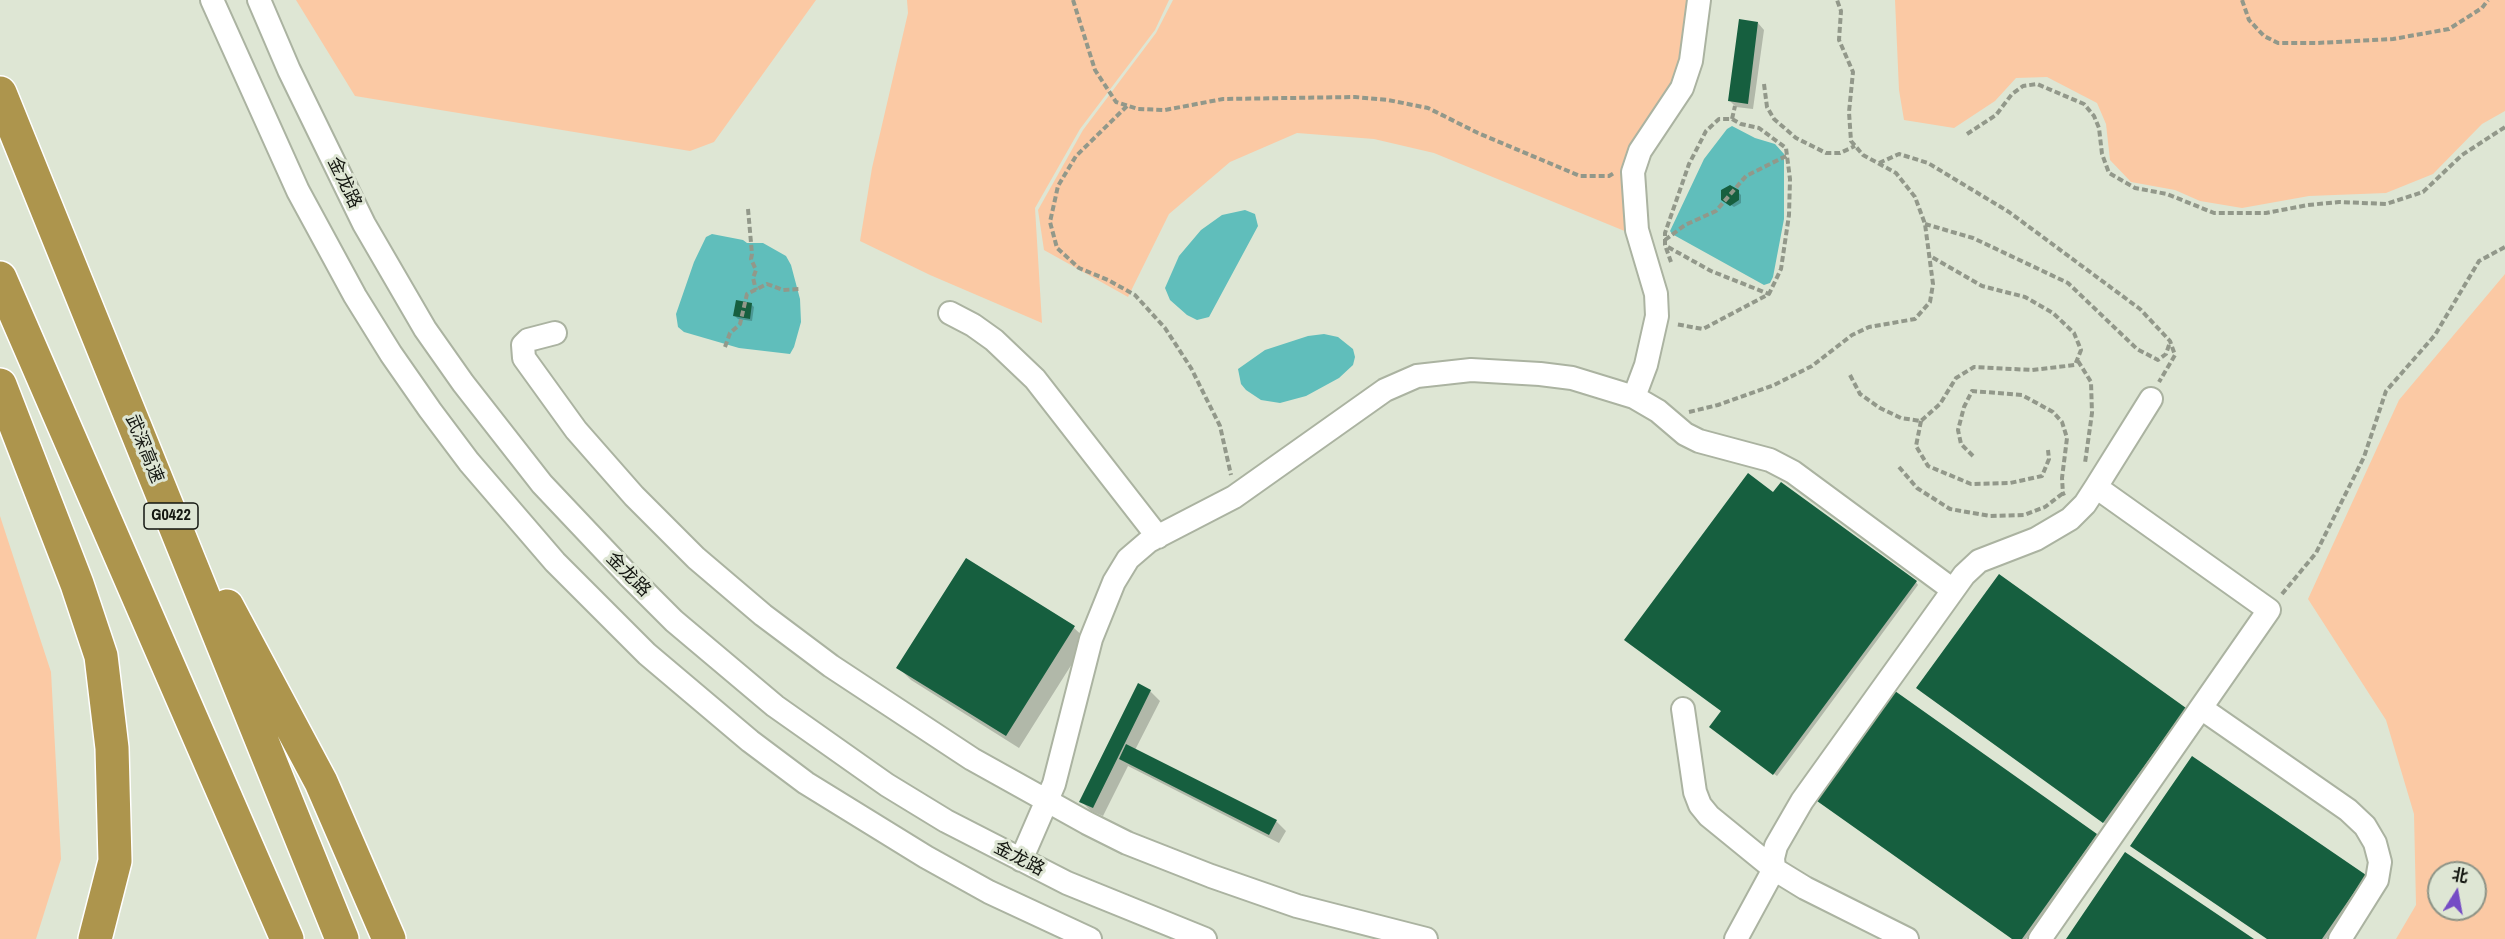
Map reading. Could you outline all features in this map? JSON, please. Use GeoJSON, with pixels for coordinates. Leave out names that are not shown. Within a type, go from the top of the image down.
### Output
{"type":"FeatureCollection","features":[{"type":"Feature","properties":{"kind":"highway","name":"武深高速"},"geometry":{"type":"LineString","coordinates":[[0,93],[342,939]]}},
{"type":"Feature","properties":{"kind":"highway"},"geometry":{"type":"LineString","coordinates":[[0,278],[287,939]]}},
{"type":"Feature","properties":{"kind":"highway"},"geometry":{"type":"LineString","coordinates":[[0,385],[77,584],[101,656],[112,748],[115,861],[95,939]]}},
{"type":"Feature","properties":{"kind":"highway"},"geometry":{"type":"LineString","coordinates":[[146,456],[321,782],[389,939]]}},
{"type":"Feature","properties":{"kind":"street"},"geometry":{"type":"LineString","coordinates":[[212,0],[298,191],[361,306],[429,410],[469,462],[555,562],[647,654],[750,741],[806,783],[876,827],[980,887],[1090,939]]}},
{"type":"Feature","properties":{"kind":"street","name":"金龙路"},"geometry":{"type":"LineString","coordinates":[[259,0],[338,173],[391,274],[425,329],[463,383],[542,484],[585,532],[674,621],[775,706],[887,785],[946,821],[1021,860],[1130,910],[1205,939]]}},
{"type":"Feature","properties":{"kind":"street"},"geometry":{"type":"LineString","coordinates":[[1634,397],[1646,365],[1656,320],[1656,294],[1637,230],[1633,172],[1635,161],[1682,88],[1690,61],[1699,0]]}},
{"type":"Feature","properties":{"kind":"street"},"geometry":{"type":"LineString","coordinates":[[950,313],[973,325],[994,340],[1035,379],[1158,537]]}},
{"type":"Feature","properties":{"kind":"street"},"geometry":{"type":"LineString","coordinates":[[555,333],[528,340],[524,345],[524,358],[576,430],[665,528],[763,615],[831,666],[972,759],[1127,843],[1297,906],[1426,939]]}},
{"type":"Feature","properties":{"kind":"street"},"geometry":{"type":"LineString","coordinates":[[1021,860],[1048,802],[1090,639],[1102,607],[1128,559],[1138,549],[1158,537],[1234,497],[1371,400],[1400,382],[1417,376],[1471,370],[1540,374],[1572,378],[1634,397],[1685,434],[1699,441],[1770,460],[1793,472],[1953,590]]}},
{"type":"Feature","properties":{"kind":"street"},"geometry":{"type":"LineString","coordinates":[[1736,939],[1774,869],[1776,846],[1802,801],[1964,575],[1979,561],[2036,539],[2070,519],[2096,487],[2151,399]]}},
{"type":"Feature","properties":{"kind":"street"},"geometry":{"type":"LineString","coordinates":[[2040,939],[2269,610],[2096,487]]}},
{"type":"Feature","properties":{"kind":"street"},"geometry":{"type":"LineString","coordinates":[[2201,708],[2348,810],[2365,826],[2375,843],[2380,862],[2377,880],[2340,939]]}},
{"type":"Feature","properties":{"kind":"street"},"geometry":{"type":"LineString","coordinates":[[1683,709],[1695,792],[1700,805],[1709,816],[1774,869],[1805,888],[1907,939]]}},
{"type":"Feature","properties":{"kind":"path"},"geometry":{"type":"LineString","coordinates":[[1073,0],[1077,5],[1095,70],[1116,102],[1137,109],[1165,110],[1222,99],[1355,97],[1377,99],[1428,108],[1478,133],[1580,176],[1609,176],[1635,161]]}},
{"type":"Feature","properties":{"kind":"path"},"geometry":{"type":"LineString","coordinates":[[1665,418],[1718,405],[1774,385],[1812,366],[1852,335],[1869,327],[1915,319],[1930,302],[1933,284],[1925,224],[1915,197],[1896,173],[1863,155],[1851,141],[1849,112],[1853,72],[1839,40],[1840,11],[1837,0]]}},
{"type":"Feature","properties":{"kind":"path"},"geometry":{"type":"LineString","coordinates":[[2242,0],[2249,20],[2264,36],[2278,43],[2393,39],[2448,29],[2482,8],[2488,0]]}},
{"type":"Feature","properties":{"kind":"path"},"geometry":{"type":"LineString","coordinates":[[1764,84],[1767,107],[1774,119],[1796,138],[1826,153],[1840,153],[1855,146]]}},
{"type":"Feature","properties":{"kind":"path"},"geometry":{"type":"LineString","coordinates":[[1967,134],[1996,115],[2012,94],[2023,86],[2037,84],[2084,104],[2094,116],[2099,128],[2102,154],[2109,173],[2134,188],[2167,194],[2214,213],[2266,213],[2339,202],[2386,204],[2423,192],[2462,155],[2505,127]]}},
{"type":"Feature","properties":{"kind":"path"},"geometry":{"type":"LineString","coordinates":[[1127,106],[1076,156],[1058,186],[1050,222],[1052,231],[1057,248],[1079,268],[1135,295],[1165,328],[1191,368],[1220,426],[1234,497]]}},
{"type":"Feature","properties":{"kind":"path"},"geometry":{"type":"LineString","coordinates":[[1732,119],[1735,106]]}},
{"type":"Feature","properties":{"kind":"path"},"geometry":{"type":"LineString","coordinates":[[1656,320],[1702,329],[1769,294],[1780,270],[1789,215],[1788,155],[1786,148],[1770,134],[1732,119],[1719,119],[1706,131],[1671,210],[1665,240],[1671,269]]}},
{"type":"Feature","properties":{"kind":"path"},"geometry":{"type":"LineString","coordinates":[[1879,164],[1899,154],[1928,163],[2009,212],[2140,309],[2170,341],[2175,355],[2151,399]]}},
{"type":"Feature","properties":{"kind":"path"},"geometry":{"type":"LineString","coordinates":[[1665,240],[1685,225],[1716,211],[1746,176],[1788,155]]}},
{"type":"Feature","properties":{"kind":"path"},"geometry":{"type":"LineString","coordinates":[[748,209],[751,259],[756,270],[753,278],[756,290]]}},
{"type":"Feature","properties":{"kind":"path"},"geometry":{"type":"LineString","coordinates":[[1925,224],[1973,238],[2068,283],[2137,349],[2158,360],[2166,354],[2170,341]]}},
{"type":"Feature","properties":{"kind":"path"},"geometry":{"type":"LineString","coordinates":[[1667,247],[1711,272],[1769,294]]}},
{"type":"Feature","properties":{"kind":"path"},"geometry":{"type":"LineString","coordinates":[[2269,610],[2316,552],[2364,457],[2386,391],[2435,335],[2479,261],[2505,247]]}},
{"type":"Feature","properties":{"kind":"path"},"geometry":{"type":"LineString","coordinates":[[1929,256],[1982,286],[2025,297],[2053,313],[2074,333],[2081,350],[2075,365],[2032,370],[1974,368],[1956,378],[1940,404],[1921,421],[1916,446],[1928,466],[1971,484],[2010,483],[2042,477],[2049,459],[2048,450]]}},
{"type":"Feature","properties":{"kind":"path"},"geometry":{"type":"LineString","coordinates":[[725,347],[730,333],[740,324],[747,294],[767,284],[783,290],[800,289]]}},
{"type":"Feature","properties":{"kind":"path"},"geometry":{"type":"LineString","coordinates":[[2077,360],[2091,382],[2092,413],[2085,466]]}},
{"type":"Feature","properties":{"kind":"path"},"geometry":{"type":"LineString","coordinates":[[1850,375],[1860,394],[1881,408],[1901,418],[1921,421]]}},
{"type":"Feature","properties":{"kind":"path"},"geometry":{"type":"LineString","coordinates":[[1973,456],[1961,444],[1958,429],[1964,407],[1972,391],[2022,395],[2040,403],[2062,422],[2067,438],[2063,494]]}},
{"type":"Feature","properties":{"kind":"path"},"geometry":{"type":"LineString","coordinates":[[1899,468],[1917,488],[1950,509],[1990,516],[2024,515],[2045,507],[2071,490]]}},
{"type":"Feature","properties":{"kind":"shaded area"},"geometry":{"type":"Polygon","coordinates":[[[296,0],[816,0],[714,142],[690,151],[355,96],[296,0]]]}},
{"type":"Feature","properties":{"kind":"shaded area"},"geometry":{"type":"Polygon","coordinates":[[[907,0],[1169,0],[1155,30],[1080,129],[1035,208],[1042,323],[930,275],[860,241],[872,168],[908,13],[907,0]]]}},
{"type":"Feature","properties":{"kind":"shaded area"},"geometry":{"type":"Polygon","coordinates":[[[1173,0],[1690,0],[1675,88],[1627,157],[1627,232],[1434,153],[1374,139],[1297,133],[1230,162],[1169,214],[1128,297],[1044,250],[1038,210],[1083,130],[1156,33],[1173,0]]]}},
{"type":"Feature","properties":{"kind":"shaded area"},"geometry":{"type":"Polygon","coordinates":[[[1895,0],[2505,0],[2505,111],[2482,124],[2433,174],[2386,193],[2309,196],[2242,208],[2200,201],[2175,190],[2131,182],[2110,160],[2106,124],[2097,103],[2047,77],[2016,78],[1995,101],[1954,128],[1904,120],[1899,90],[1895,0]]]}},
{"type":"Feature","properties":{"kind":"shaded area"},"geometry":{"type":"Polygon","coordinates":[[[2505,274],[2505,939],[2396,939],[2416,905],[2414,814],[2386,720],[2308,599],[2399,400],[2505,274]]]}},
{"type":"Feature","properties":{"kind":"shaded area"},"geometry":{"type":"Polygon","coordinates":[[[0,516],[51,672],[61,859],[36,939],[0,939],[0,516]]]}},
{"type":"Feature","properties":{"kind":"water"},"geometry":{"type":"Polygon","coordinates":[[[1732,126],[1755,138],[1775,144],[1784,154],[1784,219],[1773,277],[1770,283],[1764,285],[1670,231],[1704,159],[1727,129],[1732,126]]]}},
{"type":"Feature","properties":{"kind":"water"},"geometry":{"type":"Polygon","coordinates":[[[1245,210],[1255,214],[1258,226],[1209,317],[1197,320],[1187,315],[1170,300],[1165,288],[1179,256],[1201,230],[1222,215],[1245,210]]]}},
{"type":"Feature","properties":{"kind":"water"},"geometry":{"type":"Polygon","coordinates":[[[712,234],[743,240],[747,243],[763,243],[786,256],[791,265],[800,299],[801,322],[790,354],[739,348],[684,332],[678,327],[676,314],[694,262],[706,237],[712,234]]]}},
{"type":"Feature","properties":{"kind":"water"},"geometry":{"type":"Polygon","coordinates":[[[1324,334],[1338,337],[1353,349],[1355,357],[1353,365],[1339,378],[1306,396],[1280,403],[1261,400],[1241,384],[1238,369],[1265,350],[1308,336],[1324,334]]]}},
{"type":"Feature","properties":{"kind":"building"},"geometry":{"type":"Polygon","coordinates":[[[1739,19],[1758,22],[1748,104],[1728,101],[1739,19]]]}},
{"type":"Feature","properties":{"kind":"building"},"geometry":{"type":"Polygon","coordinates":[[[1730,185],[1739,190],[1739,200],[1730,206],[1721,200],[1721,190],[1730,185]]]}},
{"type":"Feature","properties":{"kind":"building"},"geometry":{"type":"Polygon","coordinates":[[[736,300],[752,303],[750,319],[733,316],[736,300]]]}},
{"type":"Feature","properties":{"kind":"building"},"geometry":{"type":"Polygon","coordinates":[[[1748,473],[1773,492],[1781,482],[1917,581],[1773,775],[1709,727],[1721,711],[1624,640],[1748,473]]]}},
{"type":"Feature","properties":{"kind":"building"},"geometry":{"type":"Polygon","coordinates":[[[966,558],[1075,626],[1006,736],[896,668],[966,558]]]}},
{"type":"Feature","properties":{"kind":"building"},"geometry":{"type":"Polygon","coordinates":[[[1999,574],[2186,708],[2103,823],[1916,688],[1999,574]]]}},
{"type":"Feature","properties":{"kind":"building"},"geometry":{"type":"Polygon","coordinates":[[[1138,683],[1151,690],[1093,808],[1079,802],[1138,683]]]}},
{"type":"Feature","properties":{"kind":"building"},"geometry":{"type":"Polygon","coordinates":[[[1895,691],[2097,834],[2022,939],[2012,939],[1817,801],[1895,691]]]}},
{"type":"Feature","properties":{"kind":"building"},"geometry":{"type":"Polygon","coordinates":[[[1126,744],[1277,820],[1269,835],[1119,759],[1126,744]]]}},
{"type":"Feature","properties":{"kind":"building"},"geometry":{"type":"Polygon","coordinates":[[[2192,756],[2366,875],[2322,939],[2267,939],[2130,846],[2192,756]]]}},
{"type":"Feature","properties":{"kind":"building"},"geometry":{"type":"Polygon","coordinates":[[[2125,852],[2254,939],[2066,939],[2125,852]]]}}]}
